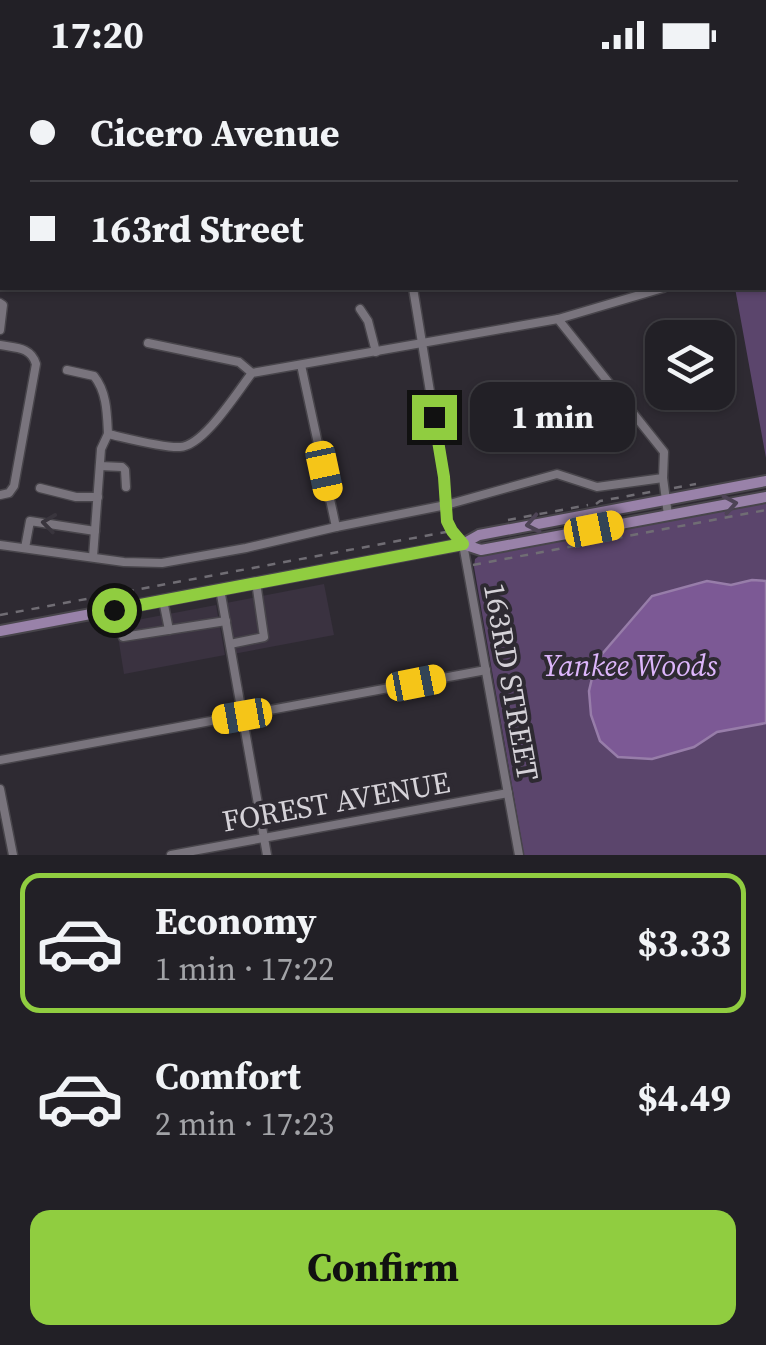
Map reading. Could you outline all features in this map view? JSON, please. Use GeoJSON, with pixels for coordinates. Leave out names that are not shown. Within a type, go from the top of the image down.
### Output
{"type":"FeatureCollection","features":[{"type":"Feature","properties":{"kind":"main road"},"geometry":{"type":"LineString","coordinates":[[0,631],[463,544],[479,534],[665,494],[766,481]]}},
{"type":"Feature","properties":{"kind":"main road"},"geometry":{"type":"LineString","coordinates":[[463,544],[482,550],[766,497]]}},
{"type":"Feature","properties":{"kind":"street","name":"163RD STREET"},"geometry":{"type":"LineString","coordinates":[[413,290],[444,477],[447,521],[463,544],[519,855]]}},
{"type":"Feature","properties":{"kind":"street"},"geometry":{"type":"LineString","coordinates":[[108,434],[180,447],[194,443],[205,433],[252,374],[558,320],[656,290]]}},
{"type":"Feature","properties":{"kind":"street"},"geometry":{"type":"LineString","coordinates":[[0,303],[0,330]]}},
{"type":"Feature","properties":{"kind":"street"},"geometry":{"type":"LineString","coordinates":[[360,308],[368,321],[376,352]]}},
{"type":"Feature","properties":{"kind":"street"},"geometry":{"type":"LineString","coordinates":[[558,320],[664,452],[668,515]]}},
{"type":"Feature","properties":{"kind":"street"},"geometry":{"type":"LineString","coordinates":[[148,342],[239,362],[252,374]]}},
{"type":"Feature","properties":{"kind":"street"},"geometry":{"type":"LineString","coordinates":[[0,345],[28,350],[34,354],[36,364],[14,486],[9,493],[0,495]]}},
{"type":"Feature","properties":{"kind":"street"},"geometry":{"type":"LineString","coordinates":[[301,365],[336,527]]}},
{"type":"Feature","properties":{"kind":"street"},"geometry":{"type":"LineString","coordinates":[[67,370],[94,376],[105,401],[108,434],[101,448],[93,557]]}},
{"type":"Feature","properties":{"kind":"street"},"geometry":{"type":"LineString","coordinates":[[100,466],[122,467],[126,487]]}},
{"type":"Feature","properties":{"kind":"street"},"geometry":{"type":"LineString","coordinates":[[0,546],[144,564],[180,561],[446,505],[556,474],[596,487],[663,478]]}},
{"type":"Feature","properties":{"kind":"street"},"geometry":{"type":"LineString","coordinates":[[40,488],[76,496],[98,496]]}},
{"type":"Feature","properties":{"kind":"street"},"geometry":{"type":"LineString","coordinates":[[25,548],[30,521],[95,531]]}},
{"type":"Feature","properties":{"kind":"street"},"geometry":{"type":"LineString","coordinates":[[230,644],[264,637],[256,582]]}},
{"type":"Feature","properties":{"kind":"street"},"geometry":{"type":"LineString","coordinates":[[220,589],[267,855]]}},
{"type":"Feature","properties":{"kind":"street"},"geometry":{"type":"LineString","coordinates":[[163,600],[169,630]]}},
{"type":"Feature","properties":{"kind":"street"},"geometry":{"type":"LineString","coordinates":[[114,610],[123,637],[226,621]]}},
{"type":"Feature","properties":{"kind":"street"},"geometry":{"type":"LineString","coordinates":[[0,760],[486,670]]}},
{"type":"Feature","properties":{"kind":"street"},"geometry":{"type":"LineString","coordinates":[[0,788],[13,855]]}},
{"type":"Feature","properties":{"kind":"street","name":"FOREST AVENUE"},"geometry":{"type":"LineString","coordinates":[[172,855],[508,793]]}},
{"type":"Feature","properties":{"kind":"path"},"geometry":{"type":"LineString","coordinates":[[507,520],[665,494],[702,483]]}},
{"type":"Feature","properties":{"kind":"path"},"geometry":{"type":"LineString","coordinates":[[467,566],[766,510]]}},
{"type":"Feature","properties":{"kind":"path"},"geometry":{"type":"LineString","coordinates":[[0,616],[452,531]]}},
{"type":"Feature","properties":{"kind":"shaded area"},"geometry":{"type":"Polygon","coordinates":[[[707,581],[731,585],[766,581],[766,723],[717,732],[694,747],[652,759],[618,757],[600,741],[591,715],[589,691],[596,661],[652,596],[707,581]]]}},
{"type":"Feature","properties":{"kind":"shaded area"},"geometry":{"type":"Polygon","coordinates":[[[324,584],[334,635],[233,654],[226,603],[324,584]]]}},
{"type":"Feature","properties":{"kind":"shaded area"},"geometry":{"type":"Polygon","coordinates":[[[216,605],[225,655],[124,674],[116,624],[216,605]]]}},
{"type":"Feature","properties":{"kind":"green space"},"geometry":{"type":"Polygon","coordinates":[[[735,290],[766,290],[766,458],[735,290]]]}},
{"type":"Feature","properties":{"kind":"green space","name":"Yankee Woods"},"geometry":{"type":"Polygon","coordinates":[[[766,501],[766,855],[524,855],[475,559],[482,554],[766,501]]]}},
{"type":"Feature","properties":{"kind":"route"},"geometry":{"type":"LineString","coordinates":[[114,610],[463,544],[447,521],[434,417]]}}]}
